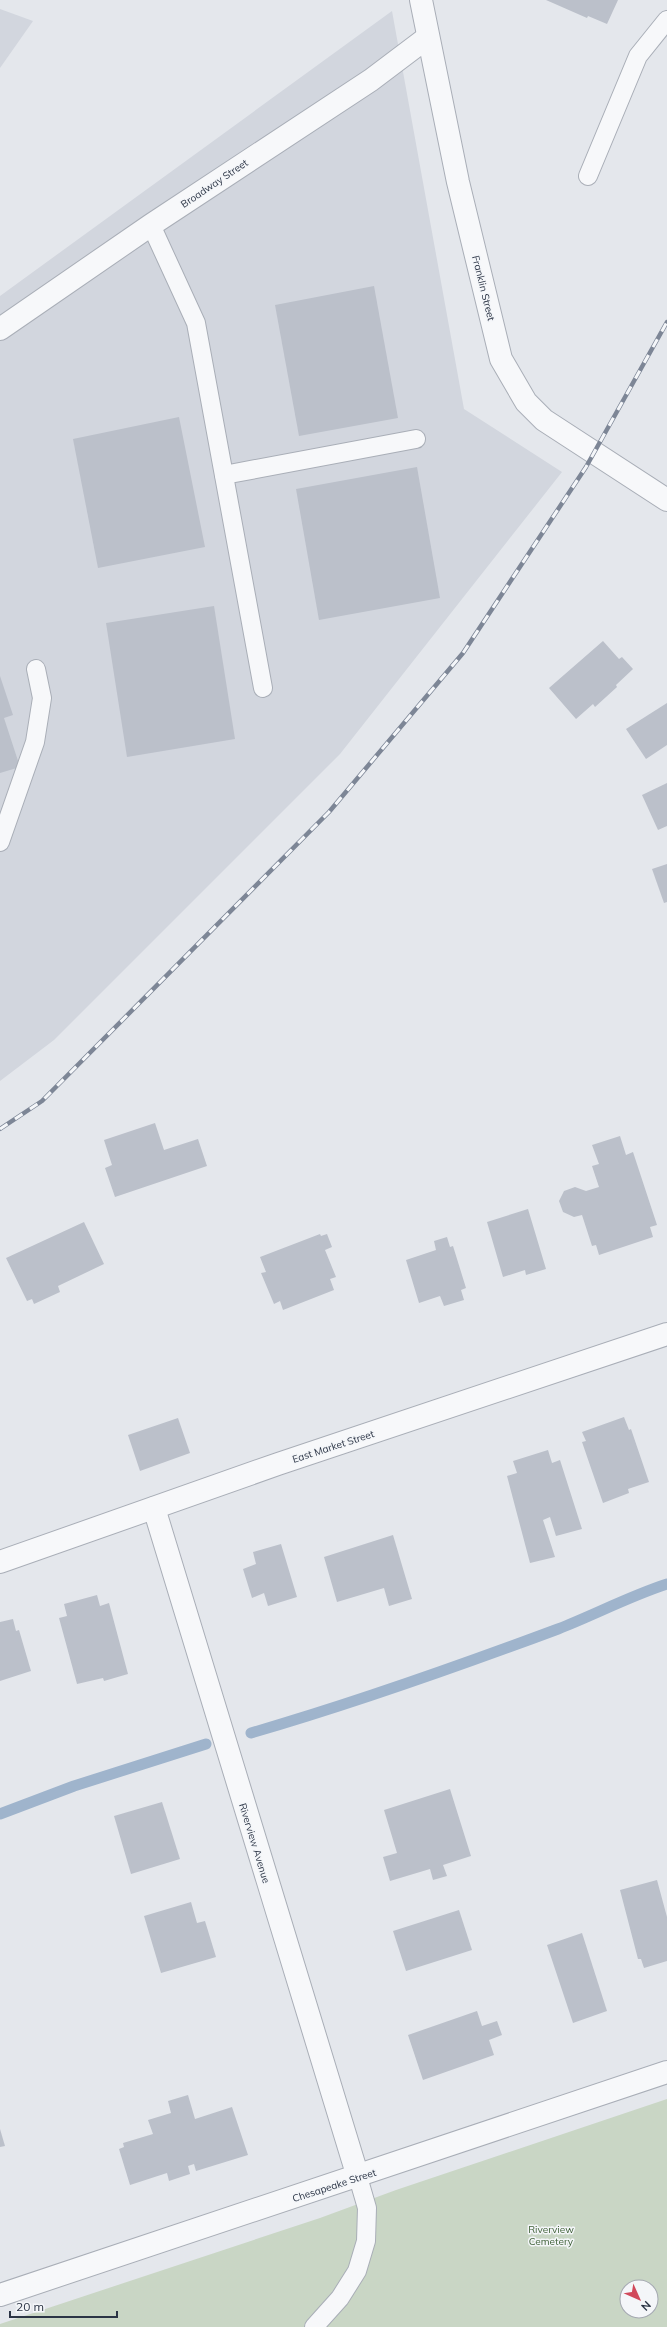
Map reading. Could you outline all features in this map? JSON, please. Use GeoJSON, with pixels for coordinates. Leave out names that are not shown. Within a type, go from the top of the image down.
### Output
{"type":"FeatureCollection","features":[{"type":"Feature","properties":{"kind":"street","name":"Franklin Street"},"geometry":{"type":"LineString","coordinates":[[421,0],[458,182],[501,358],[526,402],[544,420],[667,500]]}},
{"type":"Feature","properties":{"kind":"street","name":"Broadway Street"},"geometry":{"type":"LineString","coordinates":[[0,329],[151,225],[371,80],[428,37]]}},
{"type":"Feature","properties":{"kind":"street","name":"East Market Street"},"geometry":{"type":"LineString","coordinates":[[0,1562],[154,1508],[667,1334]]}},
{"type":"Feature","properties":{"kind":"street","name":"Riverview Avenue"},"geometry":{"type":"LineString","coordinates":[[154,1508],[358,2177]]}},
{"type":"Feature","properties":{"kind":"street","name":"Chesapeake Street"},"geometry":{"type":"LineString","coordinates":[[0,2295],[358,2177],[667,2072]]}},
{"type":"Feature","properties":{"kind":"lane"},"geometry":{"type":"LineString","coordinates":[[588,176],[638,56],[667,20]]}},
{"type":"Feature","properties":{"kind":"lane"},"geometry":{"type":"LineString","coordinates":[[151,225],[196,323],[264,688]]}},
{"type":"Feature","properties":{"kind":"lane"},"geometry":{"type":"LineString","coordinates":[[224,475],[416,439]]}},
{"type":"Feature","properties":{"kind":"lane"},"geometry":{"type":"LineString","coordinates":[[0,842],[34,742],[42,698],[36,669]]}},
{"type":"Feature","properties":{"kind":"lane"},"geometry":{"type":"LineString","coordinates":[[314,2327],[340,2298],[357,2271],[366,2240],[367,2208],[358,2177]]}},
{"type":"Feature","properties":{"kind":"shaded area"},"geometry":{"type":"Polygon","coordinates":[[[0,9],[33,21],[0,68],[0,9]]]}},
{"type":"Feature","properties":{"kind":"shaded area"},"geometry":{"type":"Polygon","coordinates":[[[392,11],[464,409],[562,472],[340,754],[54,1040],[0,1081],[0,296],[392,11]]]}},
{"type":"Feature","properties":{"kind":"green space","name":"Riverview Cemetery"},"geometry":{"type":"Polygon","coordinates":[[[667,2099],[667,2327],[0,2327],[0,2324],[320,2218],[396,2190],[667,2099]]]}},
{"type":"Feature","properties":{"kind":"building"},"geometry":{"type":"Polygon","coordinates":[[[546,0],[618,0],[607,24],[588,16],[587,18],[546,0]]]}},
{"type":"Feature","properties":{"kind":"building"},"geometry":{"type":"Polygon","coordinates":[[[374,286],[398,418],[299,436],[275,305],[374,286]]]}},
{"type":"Feature","properties":{"kind":"building"},"geometry":{"type":"Polygon","coordinates":[[[179,417],[205,547],[98,568],[73,439],[179,417]]]}},
{"type":"Feature","properties":{"kind":"building"},"geometry":{"type":"Polygon","coordinates":[[[417,467],[440,598],[319,620],[296,489],[417,467]]]}},
{"type":"Feature","properties":{"kind":"building"},"geometry":{"type":"Polygon","coordinates":[[[214,606],[235,739],[127,757],[106,623],[214,606]]]}},
{"type":"Feature","properties":{"kind":"building"},"geometry":{"type":"Polygon","coordinates":[[[603,641],[619,659],[622,657],[633,669],[616,685],[617,687],[595,707],[593,704],[576,719],[549,688],[603,641]]]}},
{"type":"Feature","properties":{"kind":"building"},"geometry":{"type":"Polygon","coordinates":[[[0,676],[13,715],[4,718],[20,767],[0,773],[0,676]]]}},
{"type":"Feature","properties":{"kind":"building"},"geometry":{"type":"Polygon","coordinates":[[[667,703],[667,745],[646,759],[626,729],[667,703]]]}},
{"type":"Feature","properties":{"kind":"building"},"geometry":{"type":"Polygon","coordinates":[[[667,783],[667,826],[658,830],[642,795],[667,783]]]}},
{"type":"Feature","properties":{"kind":"building"},"geometry":{"type":"Polygon","coordinates":[[[667,864],[667,902],[664,903],[652,869],[667,864]]]}},
{"type":"Feature","properties":{"kind":"building"},"geometry":{"type":"Polygon","coordinates":[[[155,1123],[164,1150],[198,1139],[207,1166],[115,1197],[105,1168],[112,1165],[104,1140],[155,1123]]]}},
{"type":"Feature","properties":{"kind":"building"},"geometry":{"type":"Polygon","coordinates":[[[620,1136],[626,1155],[633,1152],[657,1225],[650,1227],[653,1237],[599,1255],[596,1245],[592,1246],[582,1215],[574,1217],[563,1212],[559,1201],[564,1191],[575,1187],[586,1191],[599,1187],[592,1166],[599,1164],[592,1145],[620,1136]]]}},
{"type":"Feature","properties":{"kind":"building"},"geometry":{"type":"Polygon","coordinates":[[[528,1209],[546,1269],[526,1275],[525,1270],[503,1277],[487,1222],[528,1209]]]}},
{"type":"Feature","properties":{"kind":"building"},"geometry":{"type":"Polygon","coordinates":[[[84,1222],[104,1264],[58,1286],[60,1292],[34,1304],[32,1299],[27,1301],[6,1258],[84,1222]]]}},
{"type":"Feature","properties":{"kind":"building"},"geometry":{"type":"Polygon","coordinates":[[[320,1234],[321,1236],[327,1234],[332,1247],[325,1250],[336,1277],[330,1279],[334,1290],[283,1310],[280,1301],[274,1304],[261,1273],[266,1272],[260,1257],[320,1234]]]}},
{"type":"Feature","properties":{"kind":"building"},"geometry":{"type":"Polygon","coordinates":[[[447,1237],[450,1247],[453,1246],[466,1288],[461,1290],[464,1300],[444,1306],[440,1296],[419,1303],[406,1260],[436,1250],[434,1241],[447,1237]]]}},
{"type":"Feature","properties":{"kind":"building"},"geometry":{"type":"Polygon","coordinates":[[[624,1417],[629,1430],[631,1429],[649,1482],[628,1489],[629,1493],[603,1503],[582,1442],[586,1441],[582,1432],[624,1417]]]}},
{"type":"Feature","properties":{"kind":"building"},"geometry":{"type":"Polygon","coordinates":[[[178,1418],[190,1453],[140,1471],[128,1435],[178,1418]]]}},
{"type":"Feature","properties":{"kind":"building"},"geometry":{"type":"Polygon","coordinates":[[[548,1450],[552,1463],[560,1460],[582,1529],[556,1536],[550,1517],[543,1520],[555,1557],[530,1563],[507,1476],[517,1473],[513,1461],[548,1450]]]}},
{"type":"Feature","properties":{"kind":"building"},"geometry":{"type":"Polygon","coordinates":[[[393,1535],[412,1599],[389,1606],[384,1588],[337,1602],[324,1557],[393,1535]]]}},
{"type":"Feature","properties":{"kind":"building"},"geometry":{"type":"Polygon","coordinates":[[[281,1544],[297,1597],[268,1606],[264,1593],[252,1598],[243,1569],[256,1564],[253,1552],[281,1544]]]}},
{"type":"Feature","properties":{"kind":"building"},"geometry":{"type":"Polygon","coordinates":[[[97,1595],[100,1606],[109,1603],[128,1674],[104,1681],[103,1678],[77,1684],[59,1618],[67,1616],[64,1604],[97,1595]]]}},
{"type":"Feature","properties":{"kind":"building"},"geometry":{"type":"Polygon","coordinates":[[[13,1619],[16,1631],[19,1630],[31,1671],[0,1681],[0,1622],[13,1619]]]}},
{"type":"Feature","properties":{"kind":"building"},"geometry":{"type":"Polygon","coordinates":[[[450,1789],[471,1856],[443,1865],[447,1876],[433,1880],[430,1869],[390,1881],[383,1857],[397,1853],[384,1810],[450,1789]]]}},
{"type":"Feature","properties":{"kind":"building"},"geometry":{"type":"Polygon","coordinates":[[[162,1802],[180,1859],[131,1874],[114,1816],[162,1802]]]}},
{"type":"Feature","properties":{"kind":"building"},"geometry":{"type":"Polygon","coordinates":[[[657,1880],[667,1917],[667,1961],[644,1968],[641,1959],[638,1959],[620,1890],[657,1880]]]}},
{"type":"Feature","properties":{"kind":"building"},"geometry":{"type":"Polygon","coordinates":[[[191,1902],[197,1923],[205,1921],[216,1957],[161,1973],[144,1916],[191,1902]]]}},
{"type":"Feature","properties":{"kind":"building"},"geometry":{"type":"Polygon","coordinates":[[[459,1910],[472,1950],[406,1971],[393,1931],[459,1910]]]}},
{"type":"Feature","properties":{"kind":"building"},"geometry":{"type":"Polygon","coordinates":[[[582,1933],[607,2011],[573,2023],[547,1945],[582,1933]]]}},
{"type":"Feature","properties":{"kind":"building"},"geometry":{"type":"Polygon","coordinates":[[[477,2011],[482,2026],[497,2021],[502,2035],[489,2040],[494,2055],[423,2080],[408,2035],[477,2011]]]}},
{"type":"Feature","properties":{"kind":"building"},"geometry":{"type":"Polygon","coordinates":[[[188,2095],[195,2119],[232,2107],[248,2155],[196,2171],[194,2164],[188,2166],[190,2174],[169,2181],[167,2173],[130,2185],[119,2149],[124,2147],[123,2143],[153,2134],[148,2120],[171,2113],[168,2101],[188,2095]]]}},
{"type":"Feature","properties":{"kind":"building"},"geometry":{"type":"Polygon","coordinates":[[[0,2129],[5,2146],[0,2147],[0,2129]]]}},
{"type":"Feature","properties":{"kind":"waterway"},"geometry":{"type":"LineString","coordinates":[[251,1733],[367,1697],[482,1657],[558,1629],[639,1594],[667,1584]]}},
{"type":"Feature","properties":{"kind":"waterway"},"geometry":{"type":"LineString","coordinates":[[0,1814],[74,1786],[206,1744]]}},
{"type":"Feature","properties":{"kind":"railway"},"geometry":{"type":"LineString","coordinates":[[0,1129],[42,1101],[329,812],[463,653],[586,467],[667,322]]}}]}
